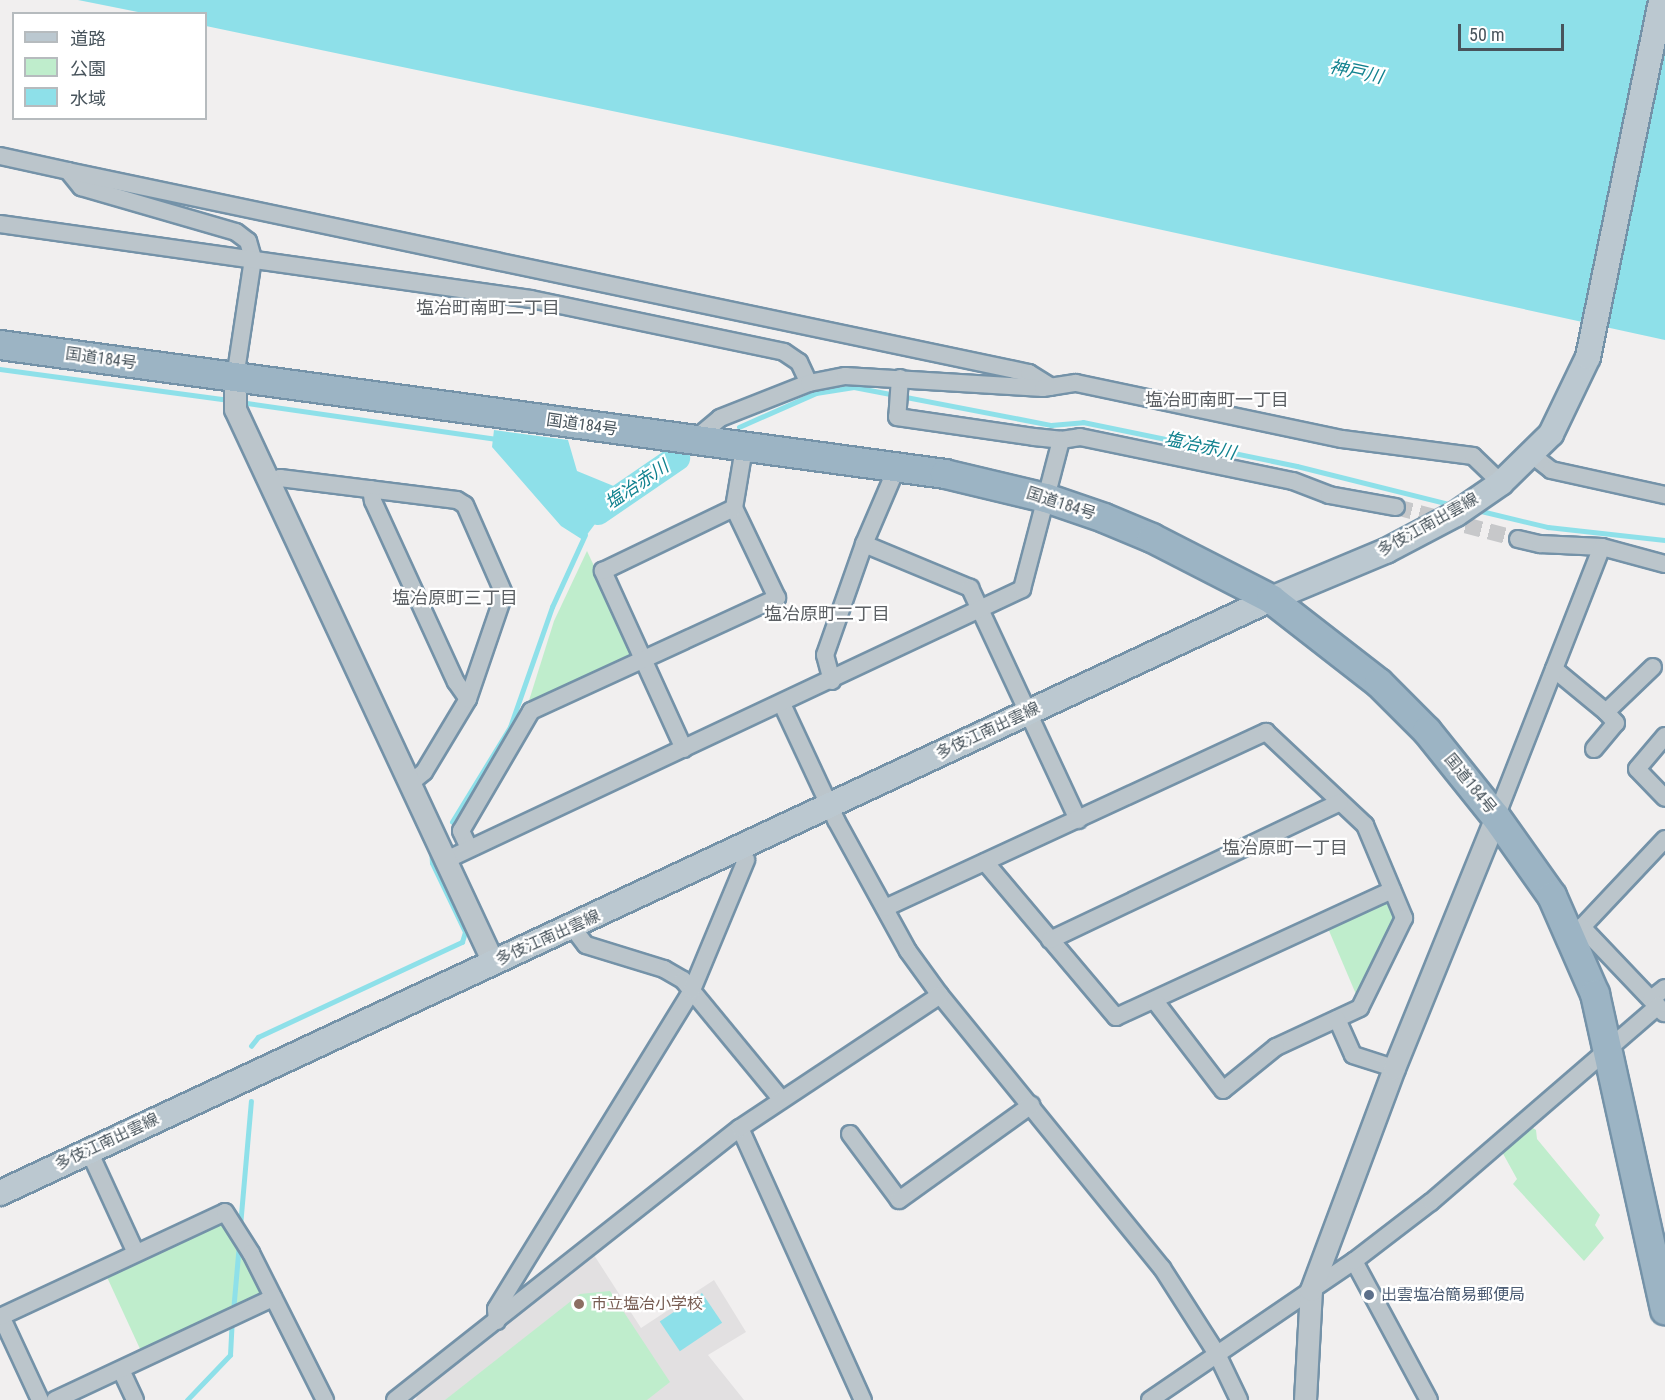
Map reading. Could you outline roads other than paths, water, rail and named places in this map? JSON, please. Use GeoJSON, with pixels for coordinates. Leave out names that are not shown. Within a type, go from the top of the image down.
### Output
{"type":"FeatureCollection","features":[{"type":"Feature","properties":{"kind":"highway","name":"国道184号"},"geometry":{"type":"LineString","coordinates":[[0,345],[957,476],[1046,498],[1152,538],[1270,599],[1379,683],[1428,731],[1496,817],[1576,928],[1608,1046],[1665,1310]]}},
{"type":"Feature","properties":{"kind":"main road","name":"多伎江南出雲線"},"geometry":{"type":"LineString","coordinates":[[0,1193],[493,962],[573,928],[829,805],[1270,599],[1386,550],[1456,514],[1501,483],[1551,434],[1588,357],[1661,0]]}},
{"type":"Feature","properties":{"kind":"street"},"geometry":{"type":"LineString","coordinates":[[0,156],[1029,373],[1051,387]]}},
{"type":"Feature","properties":{"kind":"street"},"geometry":{"type":"LineString","coordinates":[[68,171],[81,187],[237,232],[248,241],[252,259],[235,378],[235,410],[493,962]]}},
{"type":"Feature","properties":{"kind":"street"},"geometry":{"type":"LineString","coordinates":[[0,224],[531,299],[784,352],[799,362],[809,382]]}},
{"type":"Feature","properties":{"kind":"street"},"geometry":{"type":"LineString","coordinates":[[694,440],[720,418],[809,382],[845,376],[900,384],[1051,387],[1076,383],[1342,439],[1473,456],[1501,483]]}},
{"type":"Feature","properties":{"kind":"street"},"geometry":{"type":"LineString","coordinates":[[900,384],[897,417],[1061,440],[1080,437],[1293,482],[1329,495],[1396,507]]}},
{"type":"Feature","properties":{"kind":"street"},"geometry":{"type":"LineString","coordinates":[[444,861],[981,611],[1022,589],[1061,440]]}},
{"type":"Feature","properties":{"kind":"street"},"geometry":{"type":"LineString","coordinates":[[469,848],[461,831],[531,711],[777,598],[734,508],[744,448]]}},
{"type":"Feature","properties":{"kind":"street"},"geometry":{"type":"LineString","coordinates":[[1532,455],[1551,470],[1665,495]]}},
{"type":"Feature","properties":{"kind":"street"},"geometry":{"type":"LineString","coordinates":[[832,681],[825,655],[864,544],[897,467]]}},
{"type":"Feature","properties":{"kind":"street"},"geometry":{"type":"LineString","coordinates":[[268,482],[280,478],[457,500],[465,505],[504,594],[468,699],[424,772],[409,784]]}},
{"type":"Feature","properties":{"kind":"street"},"geometry":{"type":"LineString","coordinates":[[371,489],[373,501],[456,682],[468,699]]}},
{"type":"Feature","properties":{"kind":"street"},"geometry":{"type":"LineString","coordinates":[[684,749],[603,571],[734,508]]}},
{"type":"Feature","properties":{"kind":"street"},"geometry":{"type":"LineString","coordinates":[[1518,539],[1540,544],[1602,547],[1665,564]]}},
{"type":"Feature","properties":{"kind":"street"},"geometry":{"type":"LineString","coordinates":[[864,544],[960,581],[970,588],[1078,820]]}},
{"type":"Feature","properties":{"kind":"street"},"geometry":{"type":"LineString","coordinates":[[1305,1400],[1311,1290],[1394,1068],[1602,547]]}},
{"type":"Feature","properties":{"kind":"street"},"geometry":{"type":"LineString","coordinates":[[1606,712],[1653,667]]}},
{"type":"Feature","properties":{"kind":"street"},"geometry":{"type":"LineString","coordinates":[[1554,669],[1616,723],[1594,749]]}},
{"type":"Feature","properties":{"kind":"street"},"geometry":{"type":"LineString","coordinates":[[782,704],[829,805],[908,951],[940,995],[1031,1104],[1162,1268],[1217,1354],[1239,1400]]}},
{"type":"Feature","properties":{"kind":"street"},"geometry":{"type":"LineString","coordinates":[[885,908],[1266,732],[1365,825],[1404,918],[1360,1008],[1276,1047],[1223,1090],[1155,1001]]}},
{"type":"Feature","properties":{"kind":"street"},"geometry":{"type":"LineString","coordinates":[[1665,736],[1637,769],[1665,798]]}},
{"type":"Feature","properties":{"kind":"street"},"geometry":{"type":"LineString","coordinates":[[1050,940],[1340,802]]}},
{"type":"Feature","properties":{"kind":"street"},"geometry":{"type":"LineString","coordinates":[[1658,1006],[1576,928],[1665,839]]}},
{"type":"Feature","properties":{"kind":"street"},"geometry":{"type":"LineString","coordinates":[[497,1321],[496,1309],[692,990],[746,860]]}},
{"type":"Feature","properties":{"kind":"street"},"geometry":{"type":"LineString","coordinates":[[985,862],[1116,1017],[1392,890]]}},
{"type":"Feature","properties":{"kind":"street"},"geometry":{"type":"LineString","coordinates":[[573,928],[586,945],[664,969],[683,980],[781,1099]]}},
{"type":"Feature","properties":{"kind":"street"},"geometry":{"type":"LineString","coordinates":[[1150,1400],[1354,1261],[1431,1202],[1608,1046],[1658,1006],[1665,988]]}},
{"type":"Feature","properties":{"kind":"street"},"geometry":{"type":"LineString","coordinates":[[399,1399],[740,1128],[940,995]]}},
{"type":"Feature","properties":{"kind":"street"},"geometry":{"type":"LineString","coordinates":[[1336,1019],[1353,1055],[1394,1068]]}},
{"type":"Feature","properties":{"kind":"street"},"geometry":{"type":"LineString","coordinates":[[850,1134],[899,1200],[1031,1104]]}},
{"type":"Feature","properties":{"kind":"street"},"geometry":{"type":"LineString","coordinates":[[740,1128],[863,1400]]}},
{"type":"Feature","properties":{"kind":"street"},"geometry":{"type":"LineString","coordinates":[[89,1151],[136,1253]]}},
{"type":"Feature","properties":{"kind":"street"},"geometry":{"type":"LineString","coordinates":[[40,1400],[1,1317],[225,1212],[251,1253],[325,1400]]}},
{"type":"Feature","properties":{"kind":"street"},"geometry":{"type":"LineString","coordinates":[[1354,1261],[1429,1400]]}},
{"type":"Feature","properties":{"kind":"street"},"geometry":{"type":"LineString","coordinates":[[55,1400],[273,1298]]}},
{"type":"Feature","properties":{"kind":"street"},"geometry":{"type":"LineString","coordinates":[[121,1370],[135,1400]]}},
{"type":"Feature","properties":{"kind":"water","name":"神戸川"},"geometry":{"type":"Polygon","coordinates":[[[78,0],[1665,0],[1665,340],[732,136],[207,26],[207,12],[138,12],[78,0]]]}},
{"type":"Feature","properties":{"kind":"water"},"geometry":{"type":"Polygon","coordinates":[[[494,430],[568,440],[577,471],[616,487],[627,498],[598,520],[583,540],[561,526],[492,447],[494,430]]]}},
{"type":"Feature","properties":{"kind":"water"},"geometry":{"type":"Polygon","coordinates":[[[702,1293],[722,1323],[680,1351],[660,1322],[702,1293]]]}},
{"type":"Feature","properties":{"kind":"waterway"},"geometry":{"type":"LineString","coordinates":[[0,369],[229,400]]}},
{"type":"Feature","properties":{"kind":"waterway","name":"塩冶赤川"},"geometry":{"type":"LineString","coordinates":[[739,427],[816,393],[854,387],[1051,425],[1083,422],[1297,466],[1454,505]]}},
{"type":"Feature","properties":{"kind":"waterway"},"geometry":{"type":"LineString","coordinates":[[240,402],[496,439]]}},
{"type":"Feature","properties":{"kind":"waterway","name":"塩冶赤川"},"geometry":{"type":"LineString","coordinates":[[598,512],[677,458]]}},
{"type":"Feature","properties":{"kind":"waterway","name":"塩冶赤川"},"geometry":{"type":"LineString","coordinates":[[1477,510],[1548,527],[1665,540]]}},
{"type":"Feature","properties":{"kind":"waterway"},"geometry":{"type":"LineString","coordinates":[[452,822],[510,727],[552,607],[585,535]]}},
{"type":"Feature","properties":{"kind":"waterway"},"geometry":{"type":"LineString","coordinates":[[251,1046],[258,1037],[462,942],[465,932],[432,863],[431,850]]}},
{"type":"Feature","properties":{"kind":"waterway"},"geometry":{"type":"LineString","coordinates":[[240,1226],[251,1101]]}},
{"type":"Feature","properties":{"kind":"waterway"},"geometry":{"type":"LineString","coordinates":[[233,1312],[239,1243]]}},
{"type":"Feature","properties":{"kind":"waterway"},"geometry":{"type":"LineString","coordinates":[[187,1400],[230,1355],[232,1321]]}},
{"type":"Feature","properties":{"kind":"tunnel"},"geometry":{"type":"LineString","coordinates":[[1396,507],[1518,539]]}},
{"type":"Feature","properties":{"kind":"place","name":"出雲塩冶簡易郵便局"},"geometry":{"type":"Point","coordinates":[1369,1295]}},
{"type":"Feature","properties":{"kind":"place","name":"市立塩冶小学校"},"geometry":{"type":"Point","coordinates":[579,1304]}},
{"type":"Feature","properties":{"kind":"district","name":"塩冶町南町二丁目"},"geometry":{"type":"Point","coordinates":[488,308]}},
{"type":"Feature","properties":{"kind":"district","name":"塩冶町南町一丁目"},"geometry":{"type":"Point","coordinates":[1217,400]}},
{"type":"Feature","properties":{"kind":"district","name":"塩冶原町三丁目"},"geometry":{"type":"Point","coordinates":[455,598]}},
{"type":"Feature","properties":{"kind":"district","name":"塩冶原町二丁目"},"geometry":{"type":"Point","coordinates":[827,614]}},
{"type":"Feature","properties":{"kind":"district","name":"塩冶原町一丁目"},"geometry":{"type":"Point","coordinates":[1285,848]}}]}
